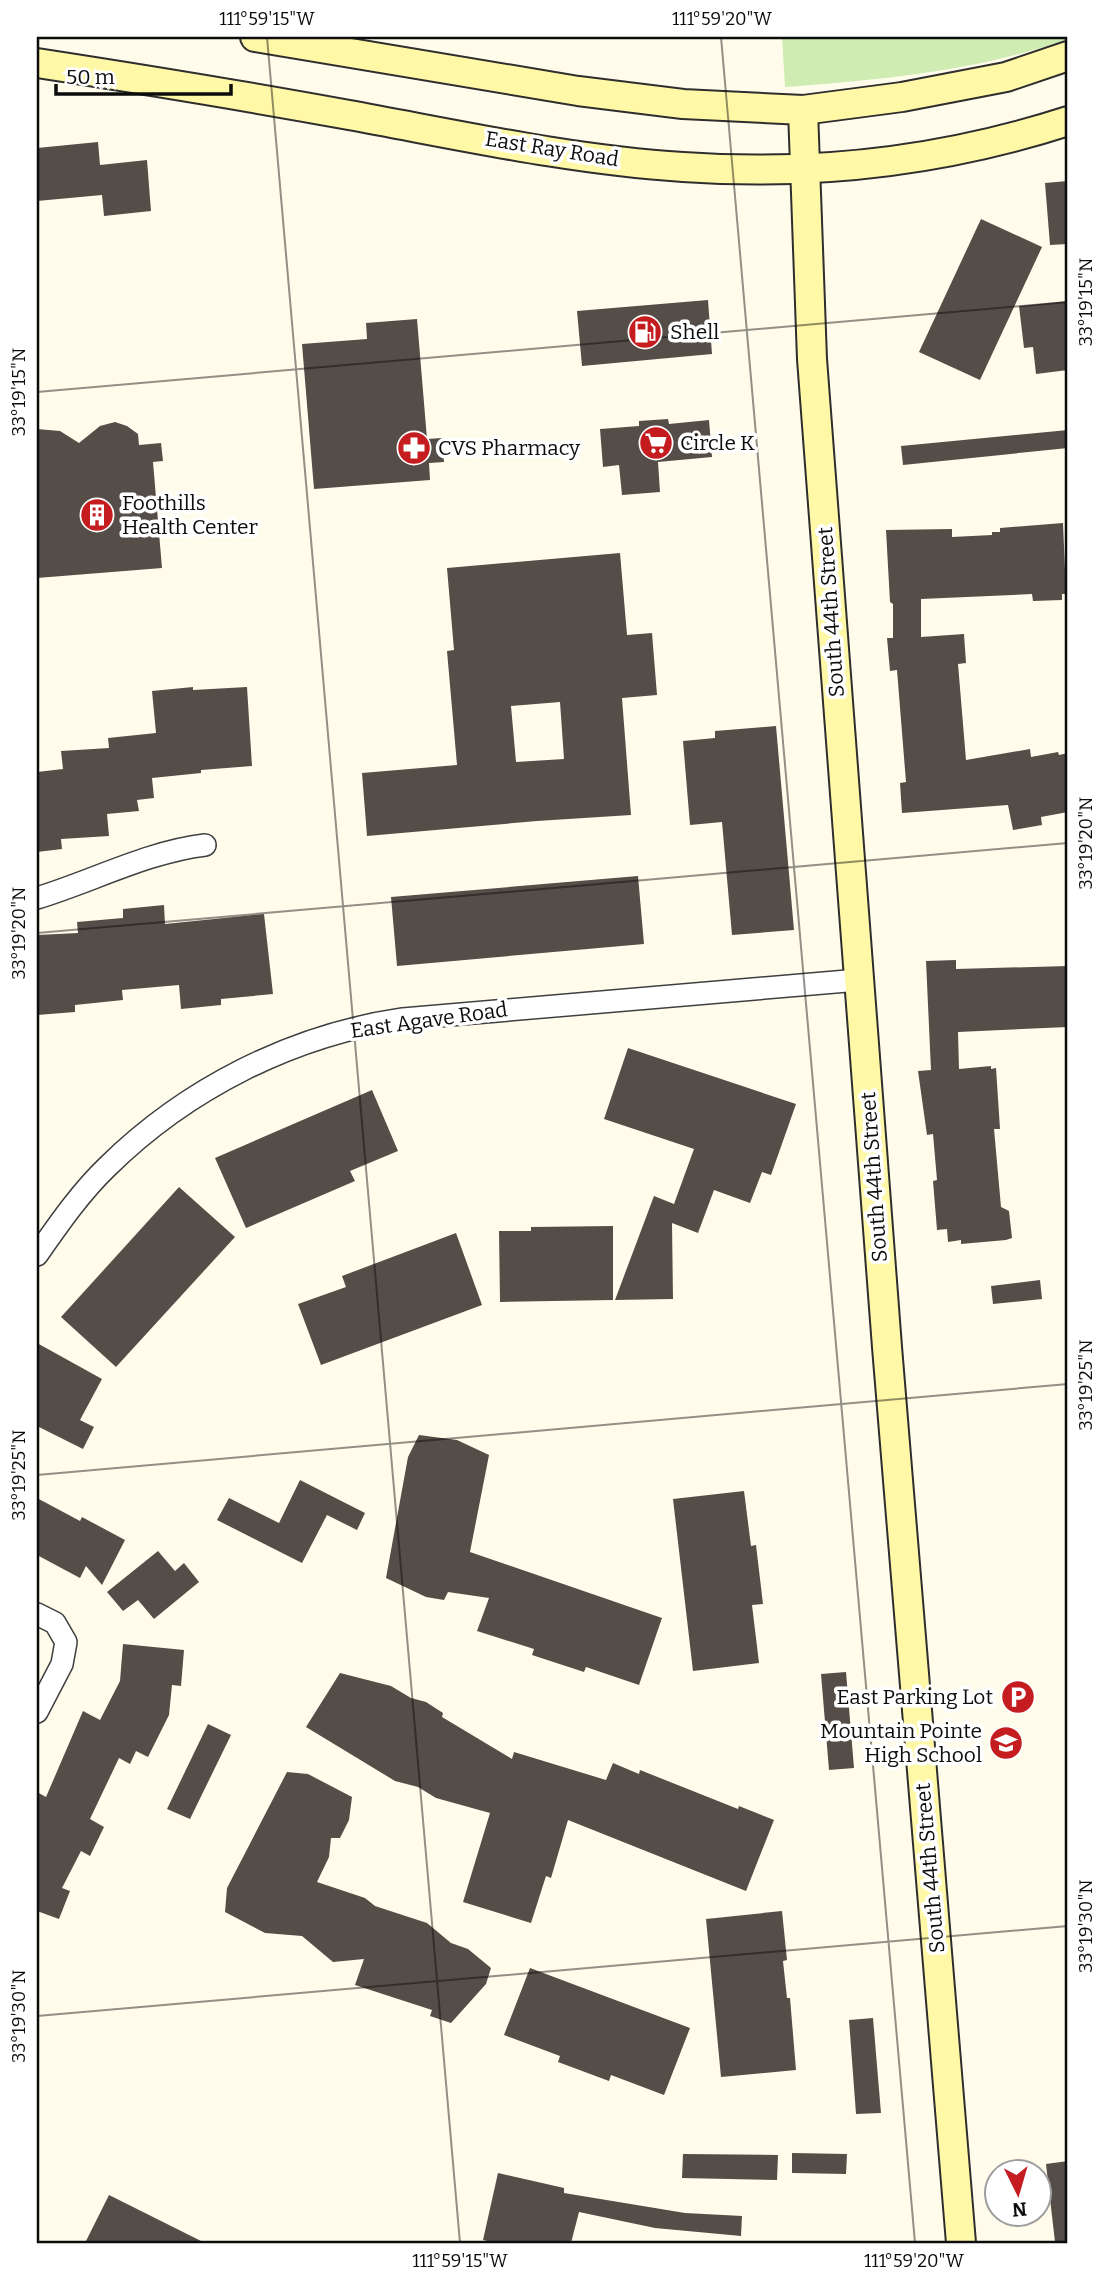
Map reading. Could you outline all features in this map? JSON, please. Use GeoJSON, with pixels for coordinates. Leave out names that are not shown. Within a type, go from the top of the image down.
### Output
{"type":"FeatureCollection","features":[{"type":"Feature","properties":{"kind":"street"},"geometry":{"type":"LineString","coordinates":[[255,37],[578,91],[682,104],[803,110],[902,97],[1006,77],[1068,56]]}},
{"type":"Feature","properties":{"kind":"street","name":"East Ray Road"},"geometry":{"type":"LineString","coordinates":[[37,63],[220,92],[580,156],[683,167],[805,169],[903,160],[1019,137],[1068,121]]}},
{"type":"Feature","properties":{"kind":"street","name":"South 44th Street"},"geometry":{"type":"LineString","coordinates":[[803,110],[812,359],[887,1346],[961,2243]]}},
{"type":"Feature","properties":{"kind":"street"},"geometry":{"type":"LineString","coordinates":[[37,898],[176,849],[205,845]]}},
{"type":"Feature","properties":{"kind":"street","name":"East Agave Road"},"geometry":{"type":"LineString","coordinates":[[37,1255],[97,1178],[148,1130],[192,1098],[239,1072],[278,1053],[328,1035],[366,1024],[403,1019],[859,980]]}},
{"type":"Feature","properties":{"kind":"street"},"geometry":{"type":"LineString","coordinates":[[37,1614],[55,1623],[66,1642],[62,1664],[37,1712]]}},
{"type":"Feature","properties":{"kind":"green space"},"geometry":{"type":"Polygon","coordinates":[[[782,37],[1068,39],[1034,50],[964,66],[893,77],[785,87],[782,37]]]}},
{"type":"Feature","properties":{"kind":"building"},"geometry":{"type":"Polygon","coordinates":[[[98,142],[100,165],[147,160],[151,211],[104,216],[102,195],[37,201],[37,148],[98,142]]]}},
{"type":"Feature","properties":{"kind":"building"},"geometry":{"type":"Polygon","coordinates":[[[1068,181],[1068,244],[1050,245],[1045,183],[1068,181]]]}},
{"type":"Feature","properties":{"kind":"building"},"geometry":{"type":"Polygon","coordinates":[[[981,219],[1042,247],[980,380],[919,352],[981,219]]]}},
{"type":"Feature","properties":{"kind":"building","name":"Shell"},"geometry":{"type":"Polygon","coordinates":[[[708,300],[712,354],[582,366],[577,311],[708,300]]]}},
{"type":"Feature","properties":{"kind":"building"},"geometry":{"type":"Polygon","coordinates":[[[1068,301],[1068,370],[1036,374],[1033,347],[1024,348],[1019,306],[1068,301]]]}},
{"type":"Feature","properties":{"kind":"building","name":"CVS Pharmacy"},"geometry":{"type":"Polygon","coordinates":[[[417,319],[427,439],[442,438],[444,462],[429,463],[430,480],[314,489],[302,344],[367,339],[366,323],[417,319]]]}},
{"type":"Feature","properties":{"kind":"building","name":"Circle K"},"geometry":{"type":"Polygon","coordinates":[[[668,419],[669,424],[709,420],[712,457],[658,462],[660,492],[622,495],[619,465],[603,467],[600,429],[639,426],[639,421],[668,419]]]}},
{"type":"Feature","properties":{"kind":"building","name":"Foothills Health Center"},"geometry":{"type":"Polygon","coordinates":[[[115,422],[138,434],[139,445],[161,443],[163,461],[153,462],[162,568],[37,578],[37,429],[60,431],[79,443],[100,426],[115,422]]]}},
{"type":"Feature","properties":{"kind":"building"},"geometry":{"type":"Polygon","coordinates":[[[1068,430],[1068,448],[903,465],[901,446],[1068,430]]]}},
{"type":"Feature","properties":{"kind":"building"},"geometry":{"type":"Polygon","coordinates":[[[1063,523],[1066,594],[1062,594],[1062,600],[1033,601],[1032,594],[921,599],[921,637],[964,634],[966,663],[958,664],[966,760],[1030,749],[1031,757],[1068,753],[1068,812],[1041,817],[1042,825],[1013,830],[1008,805],[902,813],[900,783],[906,782],[897,670],[890,671],[887,638],[893,638],[893,604],[890,602],[886,530],[952,529],[952,537],[992,535],[992,532],[1000,532],[1000,528],[1063,523]]]}},
{"type":"Feature","properties":{"kind":"building"},"geometry":{"type":"Polygon","coordinates":[[[620,553],[627,635],[652,633],[657,695],[622,698],[631,815],[367,836],[362,773],[457,765],[447,651],[454,650],[447,568],[620,553]],[[560,702],[511,706],[516,762],[564,759],[560,702]]]}},
{"type":"Feature","properties":{"kind":"building"},"geometry":{"type":"Polygon","coordinates":[[[193,687],[193,690],[247,687],[252,766],[201,770],[201,773],[152,778],[154,798],[137,800],[139,811],[107,814],[109,836],[61,839],[62,849],[37,852],[37,772],[63,769],[61,751],[109,748],[108,738],[156,733],[152,691],[193,687]]]}},
{"type":"Feature","properties":{"kind":"building"},"geometry":{"type":"Polygon","coordinates":[[[776,726],[794,930],[732,935],[722,822],[690,825],[683,741],[715,738],[715,731],[776,726]]]}},
{"type":"Feature","properties":{"kind":"building"},"geometry":{"type":"Polygon","coordinates":[[[638,876],[644,944],[397,966],[391,897],[638,876]]]}},
{"type":"Feature","properties":{"kind":"building"},"geometry":{"type":"Polygon","coordinates":[[[164,905],[165,924],[264,914],[273,994],[221,999],[221,1005],[181,1009],[179,985],[122,990],[123,1000],[75,1005],[75,1012],[37,1015],[37,935],[78,933],[77,922],[123,918],[123,909],[164,905]]]}},
{"type":"Feature","properties":{"kind":"building"},"geometry":{"type":"Polygon","coordinates":[[[956,960],[956,969],[1068,966],[1068,1027],[958,1032],[959,1069],[991,1066],[991,1069],[996,1068],[1000,1129],[994,1129],[1001,1207],[1009,1211],[1012,1238],[1006,1240],[961,1244],[961,1240],[948,1242],[947,1229],[937,1230],[933,1134],[927,1135],[918,1071],[931,1070],[926,961],[956,960]]]}},
{"type":"Feature","properties":{"kind":"building"},"geometry":{"type":"Polygon","coordinates":[[[628,1048],[796,1104],[771,1175],[762,1172],[750,1203],[714,1190],[698,1233],[672,1223],[673,1299],[615,1300],[654,1196],[674,1204],[694,1149],[604,1119],[628,1048]]]}},
{"type":"Feature","properties":{"kind":"building"},"geometry":{"type":"Polygon","coordinates":[[[372,1090],[398,1151],[350,1171],[355,1181],[246,1228],[215,1158],[372,1090]]]}},
{"type":"Feature","properties":{"kind":"building"},"geometry":{"type":"Polygon","coordinates":[[[179,1187],[235,1237],[116,1367],[61,1317],[179,1187]]]}},
{"type":"Feature","properties":{"kind":"building"},"geometry":{"type":"Polygon","coordinates":[[[613,1226],[613,1300],[500,1302],[499,1231],[531,1231],[531,1227],[613,1226]]]}},
{"type":"Feature","properties":{"kind":"building"},"geometry":{"type":"Polygon","coordinates":[[[456,1233],[482,1305],[321,1365],[298,1304],[346,1287],[342,1276],[456,1233]]]}},
{"type":"Feature","properties":{"kind":"building"},"geometry":{"type":"Polygon","coordinates":[[[1040,1280],[1042,1299],[993,1304],[991,1286],[1040,1280]]]}},
{"type":"Feature","properties":{"kind":"building"},"geometry":{"type":"Polygon","coordinates":[[[37,1343],[102,1379],[80,1420],[94,1427],[83,1449],[37,1426],[37,1343]]]}},
{"type":"Feature","properties":{"kind":"building"},"geometry":{"type":"Polygon","coordinates":[[[419,1435],[457,1440],[489,1455],[470,1552],[662,1618],[639,1685],[586,1667],[584,1672],[532,1655],[534,1649],[477,1631],[489,1598],[448,1592],[444,1600],[426,1597],[386,1578],[408,1457],[419,1435]]]}},
{"type":"Feature","properties":{"kind":"building"},"geometry":{"type":"Polygon","coordinates":[[[300,1480],[365,1513],[357,1530],[327,1515],[302,1563],[217,1520],[229,1498],[279,1523],[300,1480]]]}},
{"type":"Feature","properties":{"kind":"building"},"geometry":{"type":"Polygon","coordinates":[[[744,1491],[751,1546],[756,1545],[763,1604],[752,1605],[759,1663],[693,1671],[673,1499],[744,1491]]]}},
{"type":"Feature","properties":{"kind":"building"},"geometry":{"type":"Polygon","coordinates":[[[37,1498],[80,1521],[82,1517],[125,1540],[102,1585],[86,1566],[80,1578],[37,1555],[37,1498]]]}},
{"type":"Feature","properties":{"kind":"building"},"geometry":{"type":"Polygon","coordinates":[[[158,1551],[175,1571],[184,1563],[199,1582],[154,1619],[138,1600],[123,1611],[107,1592],[158,1551]]]}},
{"type":"Feature","properties":{"kind":"building"},"geometry":{"type":"Polygon","coordinates":[[[123,1644],[184,1650],[181,1686],[172,1685],[169,1715],[148,1757],[136,1751],[130,1764],[119,1758],[90,1819],[104,1827],[90,1856],[81,1851],[62,1888],[70,1891],[59,1919],[37,1911],[37,1792],[46,1797],[83,1711],[100,1720],[120,1681],[123,1644]]]}},
{"type":"Feature","properties":{"kind":"building"},"geometry":{"type":"Polygon","coordinates":[[[846,1672],[854,1768],[829,1770],[821,1674],[846,1672]]]}},
{"type":"Feature","properties":{"kind":"building"},"geometry":{"type":"Polygon","coordinates":[[[340,1673],[391,1686],[411,1698],[426,1702],[443,1713],[442,1717],[512,1759],[514,1752],[606,1780],[613,1763],[639,1774],[640,1770],[738,1809],[739,1806],[774,1820],[746,1891],[568,1820],[551,1878],[546,1876],[531,1923],[463,1902],[490,1813],[436,1798],[418,1787],[395,1781],[306,1727],[340,1673]]]}},
{"type":"Feature","properties":{"kind":"building"},"geometry":{"type":"Polygon","coordinates":[[[208,1724],[231,1735],[190,1819],[167,1809],[208,1724]]]}},
{"type":"Feature","properties":{"kind":"building"},"geometry":{"type":"Polygon","coordinates":[[[287,1772],[308,1774],[352,1797],[349,1820],[340,1838],[331,1838],[329,1857],[317,1882],[365,1898],[375,1906],[427,1923],[451,1943],[468,1949],[491,1968],[486,1984],[451,2023],[430,2016],[432,2010],[355,1985],[364,1959],[333,1962],[302,1936],[265,1933],[225,1912],[227,1888],[287,1772]]]}},
{"type":"Feature","properties":{"kind":"building"},"geometry":{"type":"Polygon","coordinates":[[[782,1911],[787,1960],[783,1961],[787,1998],[790,1998],[796,2070],[721,2077],[706,1919],[782,1911]]]}},
{"type":"Feature","properties":{"kind":"building"},"geometry":{"type":"Polygon","coordinates":[[[530,1968],[690,2028],[664,2095],[611,2075],[609,2081],[558,2062],[560,2056],[504,2035],[530,1968]]]}},
{"type":"Feature","properties":{"kind":"building"},"geometry":{"type":"Polygon","coordinates":[[[873,2018],[881,2113],[856,2114],[849,2020],[873,2018]]]}},
{"type":"Feature","properties":{"kind":"building"},"geometry":{"type":"Polygon","coordinates":[[[792,2153],[847,2154],[846,2174],[792,2173],[792,2153]]]}},
{"type":"Feature","properties":{"kind":"building"},"geometry":{"type":"Polygon","coordinates":[[[683,2154],[778,2155],[777,2180],[682,2178],[683,2154]]]}},
{"type":"Feature","properties":{"kind":"building"},"geometry":{"type":"Polygon","coordinates":[[[1068,2161],[1068,2241],[1055,2242],[1052,2163],[1068,2161]]]}},
{"type":"Feature","properties":{"kind":"building"},"geometry":{"type":"Polygon","coordinates":[[[498,2173],[564,2188],[564,2193],[685,2213],[742,2216],[741,2236],[655,2228],[579,2212],[571,2243],[496,2243],[483,2240],[498,2173]]]}},
{"type":"Feature","properties":{"kind":"building"},"geometry":{"type":"Polygon","coordinates":[[[109,2195],[205,2243],[85,2243],[109,2195]]]}},
{"type":"Feature","properties":{"kind":"place","name":"Shell"},"geometry":{"type":"Point","coordinates":[645,332]}},
{"type":"Feature","properties":{"kind":"place","name":"Circle K"},"geometry":{"type":"Point","coordinates":[656,443]}},
{"type":"Feature","properties":{"kind":"place","name":"CVS Pharmacy"},"geometry":{"type":"Point","coordinates":[414,448]}},
{"type":"Feature","properties":{"kind":"place","name":"Foothills Health Center"},"geometry":{"type":"Point","coordinates":[97,515]}},
{"type":"Feature","properties":{"kind":"place","name":"East Parking Lot"},"geometry":{"type":"Point","coordinates":[1018,1697]}},
{"type":"Feature","properties":{"kind":"place","name":"Mountain Pointe High School"},"geometry":{"type":"Point","coordinates":[1006,1743]}}]}
